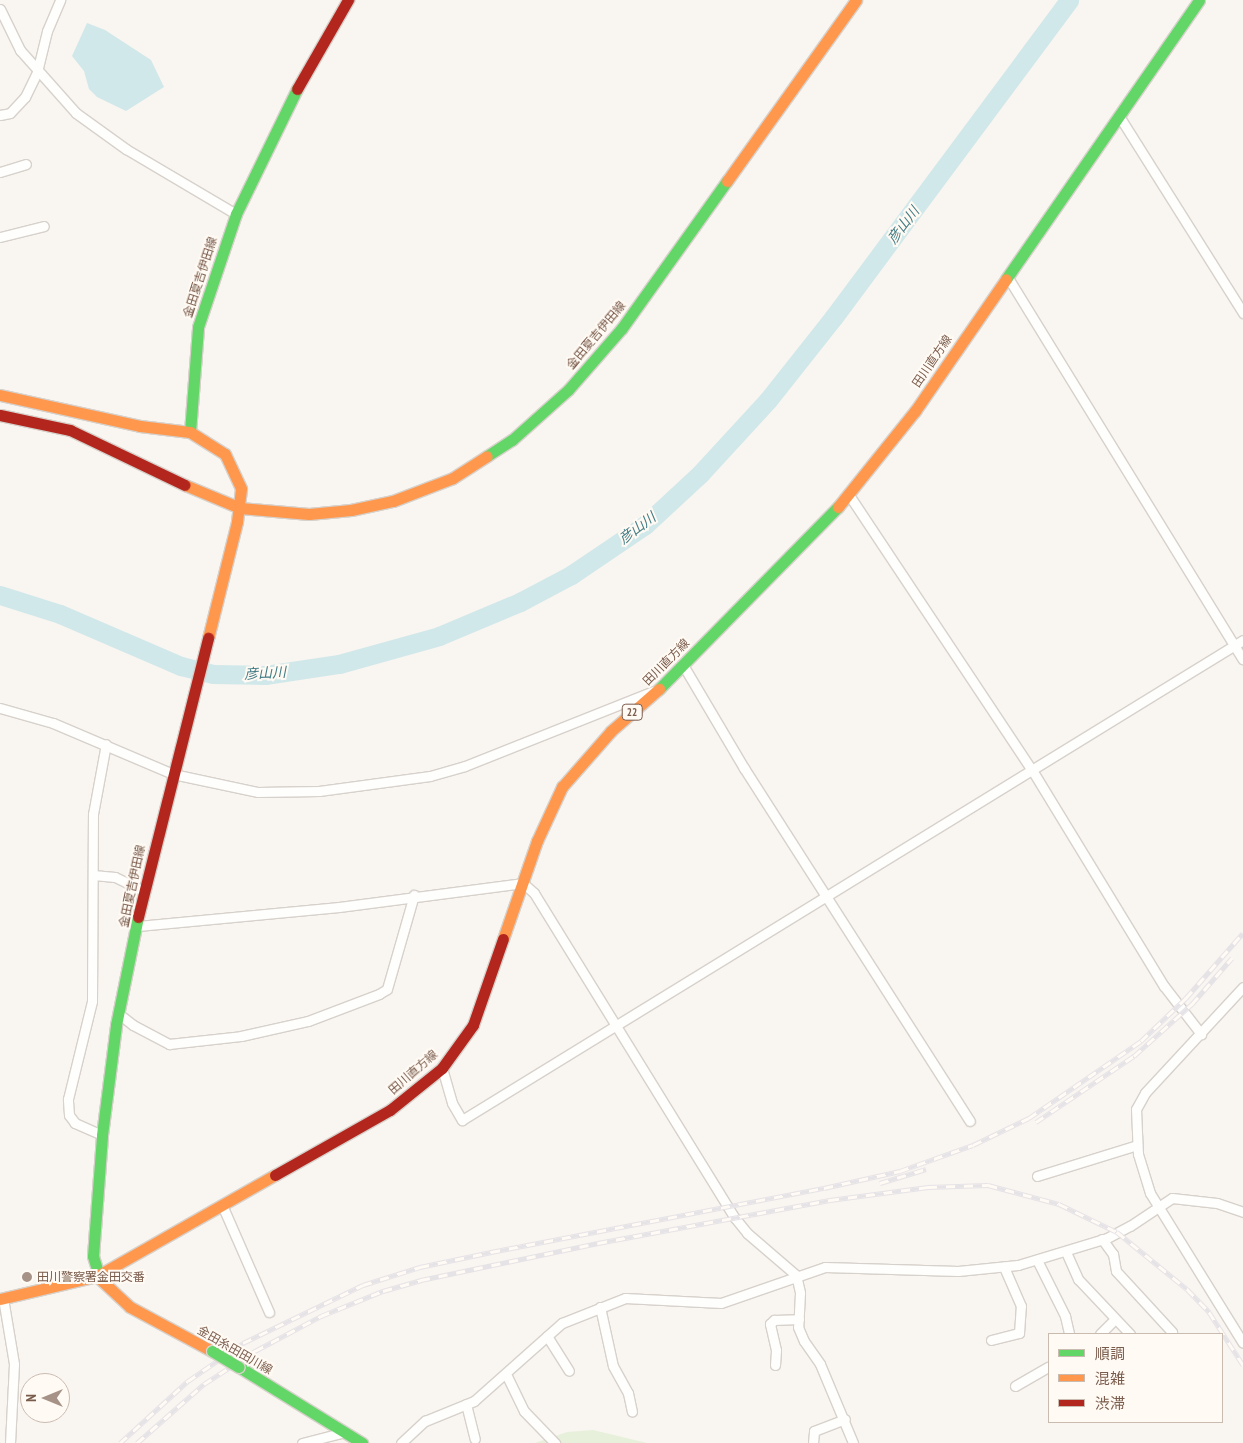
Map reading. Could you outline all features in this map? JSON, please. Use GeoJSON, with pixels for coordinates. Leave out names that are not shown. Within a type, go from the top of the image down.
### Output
{"type":"FeatureCollection","features":[{"type":"Feature","properties":{"kind":"main road","name":"金田夏吉伊田線"},"geometry":{"type":"LineString","coordinates":[[0,416],[70,430],[210,497],[240,508],[309,514],[393,501],[453,478],[512,440],[568,390],[622,328],[856,0]]}},
{"type":"Feature","properties":{"kind":"main road","name":"田川直方線"},"geometry":{"type":"LineString","coordinates":[[1,1298],[97,1276],[390,1110],[442,1068],[473,1025],[523,884],[536,840],[562,787],[611,731],[658,690],[850,495],[915,411],[1199,0]]}},
{"type":"Feature","properties":{"kind":"main road","name":"金田夏吉伊田線"},"geometry":{"type":"LineString","coordinates":[[97,1276],[93,1256],[102,1134],[119,1014],[144,891],[240,508],[240,488],[225,454],[209,441],[190,432],[198,327],[236,214],[296,91],[346,1]]}},
{"type":"Feature","properties":{"kind":"main road"},"geometry":{"type":"LineString","coordinates":[[0,395],[140,426],[190,432]]}},
{"type":"Feature","properties":{"kind":"main road","name":"金田糸田田川線"},"geometry":{"type":"LineString","coordinates":[[97,1276],[130,1307],[212,1351],[362,1443]]}},
{"type":"Feature","properties":{"kind":"street"},"geometry":{"type":"LineString","coordinates":[[0,115],[10,113],[19,107],[37,72],[47,30],[60,0]]}},
{"type":"Feature","properties":{"kind":"street"},"geometry":{"type":"LineString","coordinates":[[0,8],[20,50],[37,72],[76,114],[101,133],[236,214]]}},
{"type":"Feature","properties":{"kind":"street"},"geometry":{"type":"LineString","coordinates":[[1119,116],[1243,313]]}},
{"type":"Feature","properties":{"kind":"street"},"geometry":{"type":"LineString","coordinates":[[0,172],[26,164]]}},
{"type":"Feature","properties":{"kind":"street"},"geometry":{"type":"LineString","coordinates":[[0,237],[44,226]]}},
{"type":"Feature","properties":{"kind":"street"},"geometry":{"type":"LineString","coordinates":[[1007,276],[1243,659]]}},
{"type":"Feature","properties":{"kind":"street"},"geometry":{"type":"LineString","coordinates":[[850,495],[1032,770],[1164,986],[1201,1034]]}},
{"type":"Feature","properties":{"kind":"street"},"geometry":{"type":"LineString","coordinates":[[442,1068],[452,1103],[462,1120],[618,1026],[826,894],[1243,640]]}},
{"type":"Feature","properties":{"kind":"street"},"geometry":{"type":"LineString","coordinates":[[682,665],[970,1121]]}},
{"type":"Feature","properties":{"kind":"street"},"geometry":{"type":"LineString","coordinates":[[0,708],[53,723],[175,769],[258,792],[356,788],[430,776],[546,736],[627,699],[658,690]]}},
{"type":"Feature","properties":{"kind":"street"},"geometry":{"type":"LineString","coordinates":[[102,1134],[75,1123],[69,1115],[68,1098],[92,1001],[93,814],[106,744]]}},
{"type":"Feature","properties":{"kind":"street"},"geometry":{"type":"LineString","coordinates":[[93,875],[115,877],[144,891]]}},
{"type":"Feature","properties":{"kind":"street"},"geometry":{"type":"LineString","coordinates":[[138,926],[329,908],[414,895],[523,884],[534,893],[735,1218],[747,1233],[796,1275],[800,1293],[799,1319],[804,1341],[820,1364],[845,1419],[853,1443]]}},
{"type":"Feature","properties":{"kind":"street"},"geometry":{"type":"LineString","coordinates":[[119,1014],[133,1025],[169,1044],[241,1036],[308,1021],[379,994],[387,989],[414,895]]}},
{"type":"Feature","properties":{"kind":"street"},"geometry":{"type":"LineString","coordinates":[[1243,987],[1145,1093],[1136,1109],[1137,1145],[1158,1208],[1243,1342]]}},
{"type":"Feature","properties":{"kind":"street"},"geometry":{"type":"LineString","coordinates":[[1037,1176],[1137,1145]]}},
{"type":"Feature","properties":{"kind":"street"},"geometry":{"type":"LineString","coordinates":[[401,1443],[425,1421],[466,1404],[506,1374],[547,1336],[572,1318],[631,1298],[721,1303],[796,1275],[825,1267],[890,1271],[1004,1267],[1037,1260],[1102,1240],[1172,1198],[1217,1203],[1243,1212]]}},
{"type":"Feature","properties":{"kind":"street"},"geometry":{"type":"LineString","coordinates":[[222,1205],[269,1312]]}},
{"type":"Feature","properties":{"kind":"street"},"geometry":{"type":"LineString","coordinates":[[1102,1240],[1113,1254],[1116,1271],[1172,1332]]}},
{"type":"Feature","properties":{"kind":"street"},"geometry":{"type":"LineString","coordinates":[[1066,1252],[1078,1279],[1129,1333]]}},
{"type":"Feature","properties":{"kind":"street"},"geometry":{"type":"LineString","coordinates":[[1037,1260],[1065,1316],[1069,1333]]}},
{"type":"Feature","properties":{"kind":"street"},"geometry":{"type":"LineString","coordinates":[[991,1340],[1018,1332],[1021,1306],[1004,1267]]}},
{"type":"Feature","properties":{"kind":"street"},"geometry":{"type":"LineString","coordinates":[[1,1298],[14,1364],[10,1443]]}},
{"type":"Feature","properties":{"kind":"street"},"geometry":{"type":"LineString","coordinates":[[600,1307],[613,1366],[628,1394],[632,1412]]}},
{"type":"Feature","properties":{"kind":"street"},"geometry":{"type":"LineString","coordinates":[[775,1365],[776,1350],[770,1324],[774,1320],[799,1319]]}},
{"type":"Feature","properties":{"kind":"street"},"geometry":{"type":"LineString","coordinates":[[1101,1333],[1115,1319]]}},
{"type":"Feature","properties":{"kind":"street"},"geometry":{"type":"LineString","coordinates":[[547,1336],[569,1372]]}},
{"type":"Feature","properties":{"kind":"street"},"geometry":{"type":"LineString","coordinates":[[1015,1386],[1048,1367]]}},
{"type":"Feature","properties":{"kind":"street"},"geometry":{"type":"LineString","coordinates":[[506,1374],[524,1411],[555,1443]]}},
{"type":"Feature","properties":{"kind":"street"},"geometry":{"type":"LineString","coordinates":[[466,1404],[474,1439]]}},
{"type":"Feature","properties":{"kind":"street"},"geometry":{"type":"LineString","coordinates":[[813,1443],[814,1431],[845,1419]]}},
{"type":"Feature","properties":{"kind":"street"},"geometry":{"type":"LineString","coordinates":[[304,1443],[345,1432]]}},
{"type":"Feature","properties":{"kind":"green space"},"geometry":{"type":"Polygon","coordinates":[[[593,1430],[647,1443],[535,1443],[567,1432],[593,1430]]]}},
{"type":"Feature","properties":{"kind":"water"},"geometry":{"type":"Polygon","coordinates":[[[87,23],[105,30],[151,60],[164,87],[126,111],[97,97],[89,89],[84,71],[72,56],[87,23]]]}},
{"type":"Feature","properties":{"kind":"waterway","name":"彦山川"},"geometry":{"type":"LineString","coordinates":[[0,595],[60,614],[181,666],[213,674],[265,675],[339,664],[439,636],[520,602],[571,575],[645,525],[700,474],[768,400],[833,318],[1069,0]]}},
{"type":"Feature","properties":{"kind":"railway"},"geometry":{"type":"LineString","coordinates":[[120,1443],[188,1381],[243,1343],[363,1285],[420,1267],[824,1188],[900,1171],[973,1145],[1029,1118],[1141,1041],[1186,998],[1243,933]]}},
{"type":"Feature","properties":{"kind":"railway"},"geometry":{"type":"LineString","coordinates":[[1036,1122],[1134,1056],[1192,1004],[1232,958]]}},
{"type":"Feature","properties":{"kind":"railway"},"geometry":{"type":"LineString","coordinates":[[880,1183],[926,1169]]}},
{"type":"Feature","properties":{"kind":"railway"},"geometry":{"type":"LineString","coordinates":[[137,1443],[204,1384],[255,1351],[321,1316],[383,1291],[421,1280],[598,1243],[830,1200],[928,1187],[988,1185],[1059,1204],[1117,1232],[1187,1289],[1209,1312],[1222,1333]]}},
{"type":"Feature","properties":{"kind":"railway"},"geometry":{"type":"LineString","coordinates":[[1223,1334],[1243,1365]]}},
{"type":"Feature","properties":{"kind":"traffic: fast"},"geometry":{"type":"LineString","coordinates":[[1006,279],[1199,0]]}},
{"type":"Feature","properties":{"kind":"traffic: fast"},"geometry":{"type":"LineString","coordinates":[[190,432],[198,327],[236,214],[297,89]]}},
{"type":"Feature","properties":{"kind":"traffic: fast"},"geometry":{"type":"LineString","coordinates":[[487,456],[512,440],[568,390],[622,328],[727,181]]}},
{"type":"Feature","properties":{"kind":"traffic: fast"},"geometry":{"type":"LineString","coordinates":[[659,689],[838,507]]}},
{"type":"Feature","properties":{"kind":"traffic: fast"},"geometry":{"type":"LineString","coordinates":[[100,1279],[93,1256],[102,1135],[116,1025],[138,917]]}},
{"type":"Feature","properties":{"kind":"traffic: fast"},"geometry":{"type":"LineString","coordinates":[[212,1351],[239,1367]]}},
{"type":"Feature","properties":{"kind":"traffic: fast"},"geometry":{"type":"LineString","coordinates":[[239,1367],[362,1443]]}},
{"type":"Feature","properties":{"kind":"traffic: slow"},"geometry":{"type":"LineString","coordinates":[[727,181],[856,0]]}},
{"type":"Feature","properties":{"kind":"traffic: slow"},"geometry":{"type":"LineString","coordinates":[[838,507],[915,411],[1006,279]]}},
{"type":"Feature","properties":{"kind":"traffic: slow"},"geometry":{"type":"LineString","coordinates":[[0,395],[140,426],[190,432],[225,454],[241,489],[237,522],[208,638]]}},
{"type":"Feature","properties":{"kind":"traffic: slow"},"geometry":{"type":"LineString","coordinates":[[185,485],[240,508],[309,514],[351,510],[393,501],[453,478],[487,456]]}},
{"type":"Feature","properties":{"kind":"traffic: slow"},"geometry":{"type":"LineString","coordinates":[[503,939],[537,841],[562,787],[611,731],[659,689]]}},
{"type":"Feature","properties":{"kind":"traffic: slow"},"geometry":{"type":"LineString","coordinates":[[0,1299],[97,1276],[275,1175]]}},
{"type":"Feature","properties":{"kind":"traffic: slow"},"geometry":{"type":"LineString","coordinates":[[100,1279],[130,1307],[212,1351]]}},
{"type":"Feature","properties":{"kind":"traffic: jam"},"geometry":{"type":"LineString","coordinates":[[297,89],[348,0]]}},
{"type":"Feature","properties":{"kind":"traffic: jam"},"geometry":{"type":"LineString","coordinates":[[0,415],[70,430],[185,485]]}},
{"type":"Feature","properties":{"kind":"traffic: jam"},"geometry":{"type":"LineString","coordinates":[[138,917],[208,638]]}},
{"type":"Feature","properties":{"kind":"traffic: jam"},"geometry":{"type":"LineString","coordinates":[[275,1175],[390,1110],[442,1068],[473,1025],[503,939]]}},
{"type":"Feature","properties":{"kind":"place","name":"田川警察署金田交番"},"geometry":{"type":"Point","coordinates":[27,1277]}}]}
